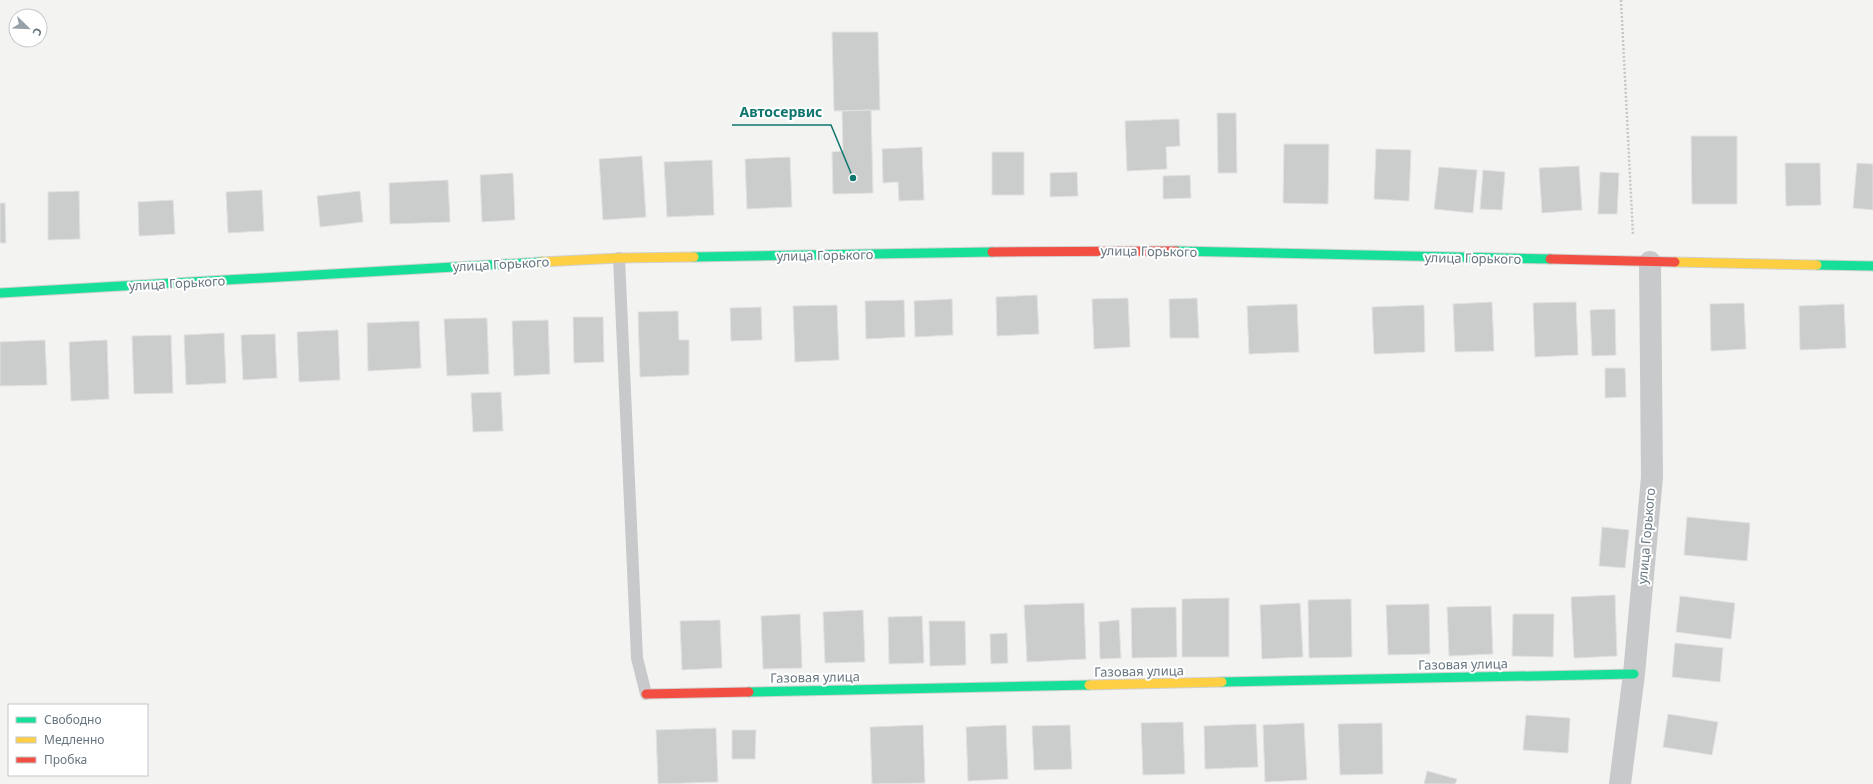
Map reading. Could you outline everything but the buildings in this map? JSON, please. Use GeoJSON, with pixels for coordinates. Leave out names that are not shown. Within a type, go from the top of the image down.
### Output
{"type":"FeatureCollection","features":[{"type":"Feature","properties":{"kind":"street","name":"улица Горького"},"geometry":{"type":"LineString","coordinates":[[0,293],[619,258],[1131,250],[1873,266]]}},
{"type":"Feature","properties":{"kind":"street","name":"улица Горького"},"geometry":{"type":"LineString","coordinates":[[1620,784],[1634,674],[1652,477],[1642,262]]}},
{"type":"Feature","properties":{"kind":"street","name":"Газовая улица"},"geometry":{"type":"LineString","coordinates":[[646,694],[1634,674]]}},
{"type":"Feature","properties":{"kind":"lane"},"geometry":{"type":"LineString","coordinates":[[619,258],[637,658],[646,694]]}},
{"type":"Feature","properties":{"kind":"path"},"geometry":{"type":"LineString","coordinates":[[1621,0],[1642,262]]}},
{"type":"Feature","properties":{"kind":"traffic: fast"},"geometry":{"type":"LineString","coordinates":[[1176,251],[1550,259]]}},
{"type":"Feature","properties":{"kind":"traffic: fast"},"geometry":{"type":"LineString","coordinates":[[694,257],[992,252]]}},
{"type":"Feature","properties":{"kind":"traffic: fast"},"geometry":{"type":"LineString","coordinates":[[0,293],[541,262]]}},
{"type":"Feature","properties":{"kind":"traffic: fast"},"geometry":{"type":"LineString","coordinates":[[1817,265],[1873,266]]}},
{"type":"Feature","properties":{"kind":"traffic: fast"},"geometry":{"type":"LineString","coordinates":[[1222,682],[1634,674]]}},
{"type":"Feature","properties":{"kind":"traffic: fast"},"geometry":{"type":"LineString","coordinates":[[749,692],[1089,685]]}},
{"type":"Feature","properties":{"kind":"traffic: slow"},"geometry":{"type":"LineString","coordinates":[[541,262],[619,258],[694,257]]}},
{"type":"Feature","properties":{"kind":"traffic: slow"},"geometry":{"type":"LineString","coordinates":[[1675,262],[1817,265]]}},
{"type":"Feature","properties":{"kind":"traffic: slow"},"geometry":{"type":"LineString","coordinates":[[1089,685],[1222,682]]}},
{"type":"Feature","properties":{"kind":"traffic: jam"},"geometry":{"type":"LineString","coordinates":[[992,252],[1176,251]]}},
{"type":"Feature","properties":{"kind":"traffic: jam"},"geometry":{"type":"LineString","coordinates":[[1550,259],[1675,262]]}},
{"type":"Feature","properties":{"kind":"traffic: jam"},"geometry":{"type":"LineString","coordinates":[[646,694],[749,692]]}},
{"type":"Feature","properties":{"kind":"place","name":"Автосервис"},"geometry":{"type":"Point","coordinates":[853,178]}}]}
